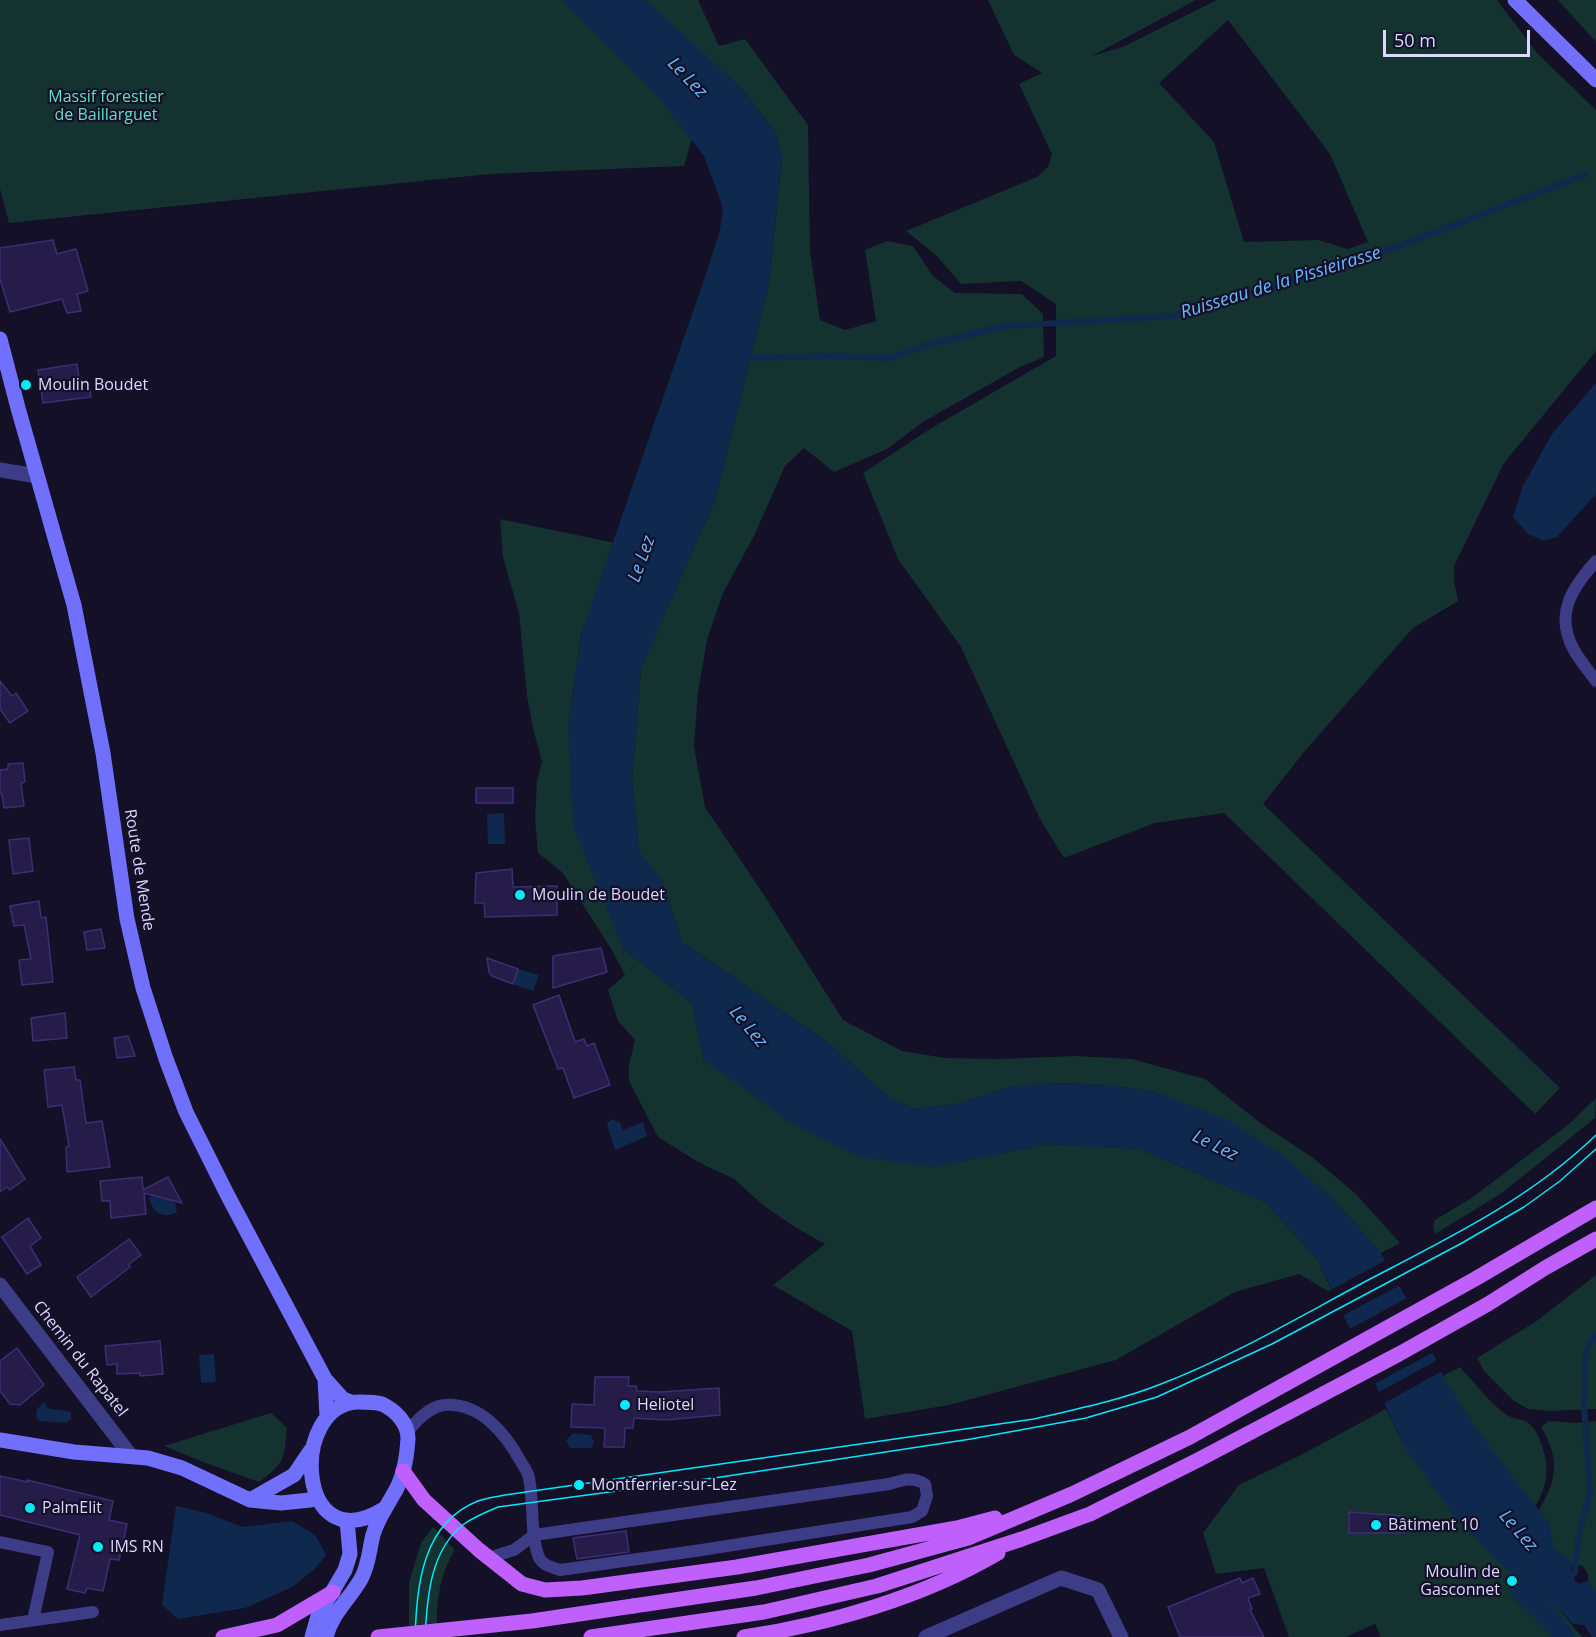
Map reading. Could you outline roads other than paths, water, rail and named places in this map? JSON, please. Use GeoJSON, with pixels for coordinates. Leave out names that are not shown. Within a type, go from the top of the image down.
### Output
{"type":"FeatureCollection","features":[{"type":"Feature","properties":{"kind":"main road"},"geometry":{"type":"LineString","coordinates":[[378,1637],[532,1621],[768,1586],[869,1565],[968,1538],[1130,1467],[1190,1437],[1475,1279],[1596,1208]]}},
{"type":"Feature","properties":{"kind":"main road"},"geometry":{"type":"LineString","coordinates":[[591,1637],[764,1612],[877,1586],[1022,1539],[1090,1514],[1314,1399],[1488,1304],[1596,1239]]}},
{"type":"Feature","properties":{"kind":"main road"},"geometry":{"type":"LineString","coordinates":[[403,1471],[424,1500],[488,1558],[522,1584],[545,1590],[582,1588],[737,1568],[957,1528],[988,1520],[1130,1467]]}},
{"type":"Feature","properties":{"kind":"main road"},"geometry":{"type":"LineString","coordinates":[[744,1637],[784,1631],[838,1618],[898,1598],[970,1570],[1022,1539]]}},
{"type":"Feature","properties":{"kind":"main road"},"geometry":{"type":"LineString","coordinates":[[223,1637],[277,1625],[333,1592]]}},
{"type":"Feature","properties":{"kind":"street"},"geometry":{"type":"LineString","coordinates":[[1515,0],[1596,80]]}},
{"type":"Feature","properties":{"kind":"street","name":"Route de Mende"},"geometry":{"type":"LineString","coordinates":[[0,339],[74,605],[103,753],[126,919],[143,988],[186,1112],[325,1379]]}},
{"type":"Feature","properties":{"kind":"street"},"geometry":{"type":"LineString","coordinates":[[0,470],[37,476]]}},
{"type":"Feature","properties":{"kind":"street","name":"Chemin du Rapatel"},"geometry":{"type":"LineString","coordinates":[[0,1285],[132,1456]]}},
{"type":"Feature","properties":{"kind":"street"},"geometry":{"type":"LineString","coordinates":[[325,1379],[343,1399],[351,1402],[379,1403],[385,1406],[402,1420],[408,1431],[407,1455],[403,1471],[373,1534],[368,1561],[362,1577],[337,1610],[326,1637]]}},
{"type":"Feature","properties":{"kind":"street"},"geometry":{"type":"LineString","coordinates":[[325,1379],[327,1416],[314,1447],[311,1470],[317,1497],[325,1510],[347,1520],[362,1520],[384,1509]]}},
{"type":"Feature","properties":{"kind":"street"},"geometry":{"type":"LineString","coordinates":[[327,1416],[351,1402]]}},
{"type":"Feature","properties":{"kind":"street"},"geometry":{"type":"LineString","coordinates":[[0,1440],[74,1452],[148,1458],[182,1468],[250,1500],[281,1503],[310,1500],[317,1497]]}},
{"type":"Feature","properties":{"kind":"street"},"geometry":{"type":"LineString","coordinates":[[250,1500],[294,1475],[314,1447]]}},
{"type":"Feature","properties":{"kind":"street"},"geometry":{"type":"LineString","coordinates":[[312,1637],[318,1616],[345,1570],[350,1554],[347,1520]]}},
{"type":"Feature","properties":{"kind":"street"},"geometry":{"type":"LineString","coordinates":[[926,1637],[1061,1578],[1098,1590],[1121,1637]]}},
{"type":"Feature","properties":{"kind":"lane"},"geometry":{"type":"LineString","coordinates":[[1596,561],[1582,576],[1567,601],[1565,622],[1573,649],[1596,681]]}},
{"type":"Feature","properties":{"kind":"lane"},"geometry":{"type":"LineString","coordinates":[[408,1431],[423,1414],[443,1405],[468,1408],[485,1418],[503,1434],[513,1447],[528,1476],[534,1534],[539,1558],[546,1565],[560,1570],[912,1517],[922,1511],[927,1496],[925,1484],[918,1480],[904,1479],[889,1484],[534,1534],[514,1550],[488,1558]]}},
{"type":"Feature","properties":{"kind":"lane"},"geometry":{"type":"LineString","coordinates":[[0,1542],[48,1552],[33,1620]]}},
{"type":"Feature","properties":{"kind":"lane"},"geometry":{"type":"LineString","coordinates":[[0,1625],[93,1612]]}},
{"type":"Feature","properties":{"kind":"water","name":"Le Lez"},"geometry":{"type":"Polygon","coordinates":[[[562,0],[646,0],[740,87],[776,133],[782,158],[769,283],[715,500],[641,669],[632,779],[639,852],[662,881],[682,942],[827,1042],[887,1096],[914,1109],[958,1104],[1010,1087],[1051,1083],[1109,1085],[1156,1092],[1230,1121],[1285,1157],[1331,1197],[1381,1253],[1420,1323],[1445,1381],[1485,1441],[1549,1523],[1554,1548],[1574,1564],[1571,1568],[1573,1578],[1578,1584],[1588,1581],[1596,1591],[1596,1637],[1592,1637],[1584,1625],[1573,1624],[1557,1607],[1504,1567],[1453,1515],[1403,1444],[1318,1260],[1265,1202],[1139,1149],[1048,1144],[935,1167],[859,1157],[792,1124],[704,1060],[692,1003],[623,949],[573,826],[568,728],[581,634],[706,274],[720,230],[723,208],[704,156],[656,94],[562,0]]]}},
{"type":"Feature","properties":{"kind":"water"},"geometry":{"type":"Polygon","coordinates":[[[1596,383],[1596,494],[1557,537],[1543,541],[1527,533],[1513,517],[1523,486],[1552,434],[1596,383]]]}},
{"type":"Feature","properties":{"kind":"water"},"geometry":{"type":"Polygon","coordinates":[[[504,813],[505,844],[488,844],[487,814],[504,813]]]}},
{"type":"Feature","properties":{"kind":"water"},"geometry":{"type":"Polygon","coordinates":[[[518,969],[539,975],[533,991],[513,984],[518,969]]]}},
{"type":"Feature","properties":{"kind":"water"},"geometry":{"type":"Polygon","coordinates":[[[614,1119],[616,1122],[619,1121],[623,1130],[643,1122],[647,1136],[615,1150],[607,1125],[614,1119]]]}},
{"type":"Feature","properties":{"kind":"water"},"geometry":{"type":"Polygon","coordinates":[[[162,1196],[175,1203],[177,1212],[162,1215],[155,1210],[149,1197],[162,1196]]]}},
{"type":"Feature","properties":{"kind":"water"},"geometry":{"type":"Polygon","coordinates":[[[214,1354],[216,1382],[201,1383],[199,1355],[214,1354]]]}},
{"type":"Feature","properties":{"kind":"water"},"geometry":{"type":"Polygon","coordinates":[[[45,1402],[47,1408],[71,1412],[71,1419],[66,1423],[40,1421],[37,1419],[37,1411],[45,1402]]]}},
{"type":"Feature","properties":{"kind":"water"},"geometry":{"type":"Polygon","coordinates":[[[574,1433],[591,1435],[594,1442],[592,1448],[570,1448],[566,1440],[574,1433]]]}},
{"type":"Feature","properties":{"kind":"water"},"geometry":{"type":"Polygon","coordinates":[[[176,1506],[206,1513],[243,1527],[292,1521],[316,1536],[326,1555],[315,1569],[292,1587],[245,1608],[178,1619],[162,1605],[176,1506]]]}},
{"type":"Feature","properties":{"kind":"waterway","name":"Ruisseau de la Pissieirasse"},"geometry":{"type":"LineString","coordinates":[[744,358],[835,356],[890,358],[933,343],[1007,326],[1174,316],[1386,251],[1585,175]]}},
{"type":"Feature","properties":{"kind":"waterway"},"geometry":{"type":"LineString","coordinates":[[1569,1579],[1575,1572],[1578,1537],[1590,1494],[1584,1404],[1585,1358],[1589,1344],[1596,1335]]}},
{"type":"Feature","properties":{"kind":"waterway"},"geometry":{"type":"LineString","coordinates":[[1521,1591],[1546,1614],[1564,1637]]}},
{"type":"Feature","properties":{"kind":"tram line"},"geometry":{"type":"LineString","coordinates":[[415,1637],[421,1577],[434,1540],[445,1524],[459,1511],[478,1501],[505,1495],[1034,1419],[1130,1395],[1188,1373],[1241,1348],[1489,1215],[1545,1178],[1596,1135]]}},
{"type":"Feature","properties":{"kind":"tram line"},"geometry":{"type":"LineString","coordinates":[[425,1637],[432,1576],[444,1547],[464,1524],[498,1507],[721,1477],[971,1439],[1086,1418],[1157,1397],[1272,1344],[1462,1243],[1524,1207],[1560,1181],[1596,1149]]}},
{"type":"Feature","properties":{"kind":"place","name":"Moulin Boudet"},"geometry":{"type":"Point","coordinates":[26,385]}},
{"type":"Feature","properties":{"kind":"place","name":"Moulin de Boudet"},"geometry":{"type":"Point","coordinates":[520,895]}},
{"type":"Feature","properties":{"kind":"place","name":"Heliotel"},"geometry":{"type":"Point","coordinates":[625,1405]}},
{"type":"Feature","properties":{"kind":"place","name":"Montferrier-sur-Lez"},"geometry":{"type":"Point","coordinates":[579,1485]}},
{"type":"Feature","properties":{"kind":"place","name":"PalmElit"},"geometry":{"type":"Point","coordinates":[30,1508]}},
{"type":"Feature","properties":{"kind":"place","name":"Bâtiment 10"},"geometry":{"type":"Point","coordinates":[1376,1525]}},
{"type":"Feature","properties":{"kind":"place","name":"IMS RN"},"geometry":{"type":"Point","coordinates":[98,1547]}},
{"type":"Feature","properties":{"kind":"place","name":"Moulin de Gasconnet"},"geometry":{"type":"Point","coordinates":[1512,1581]}},
{"type":"Feature","properties":{"kind":"park label","name":"Massif forestier de Baillarguet"},"geometry":{"type":"Point","coordinates":[106,106]}}]}
